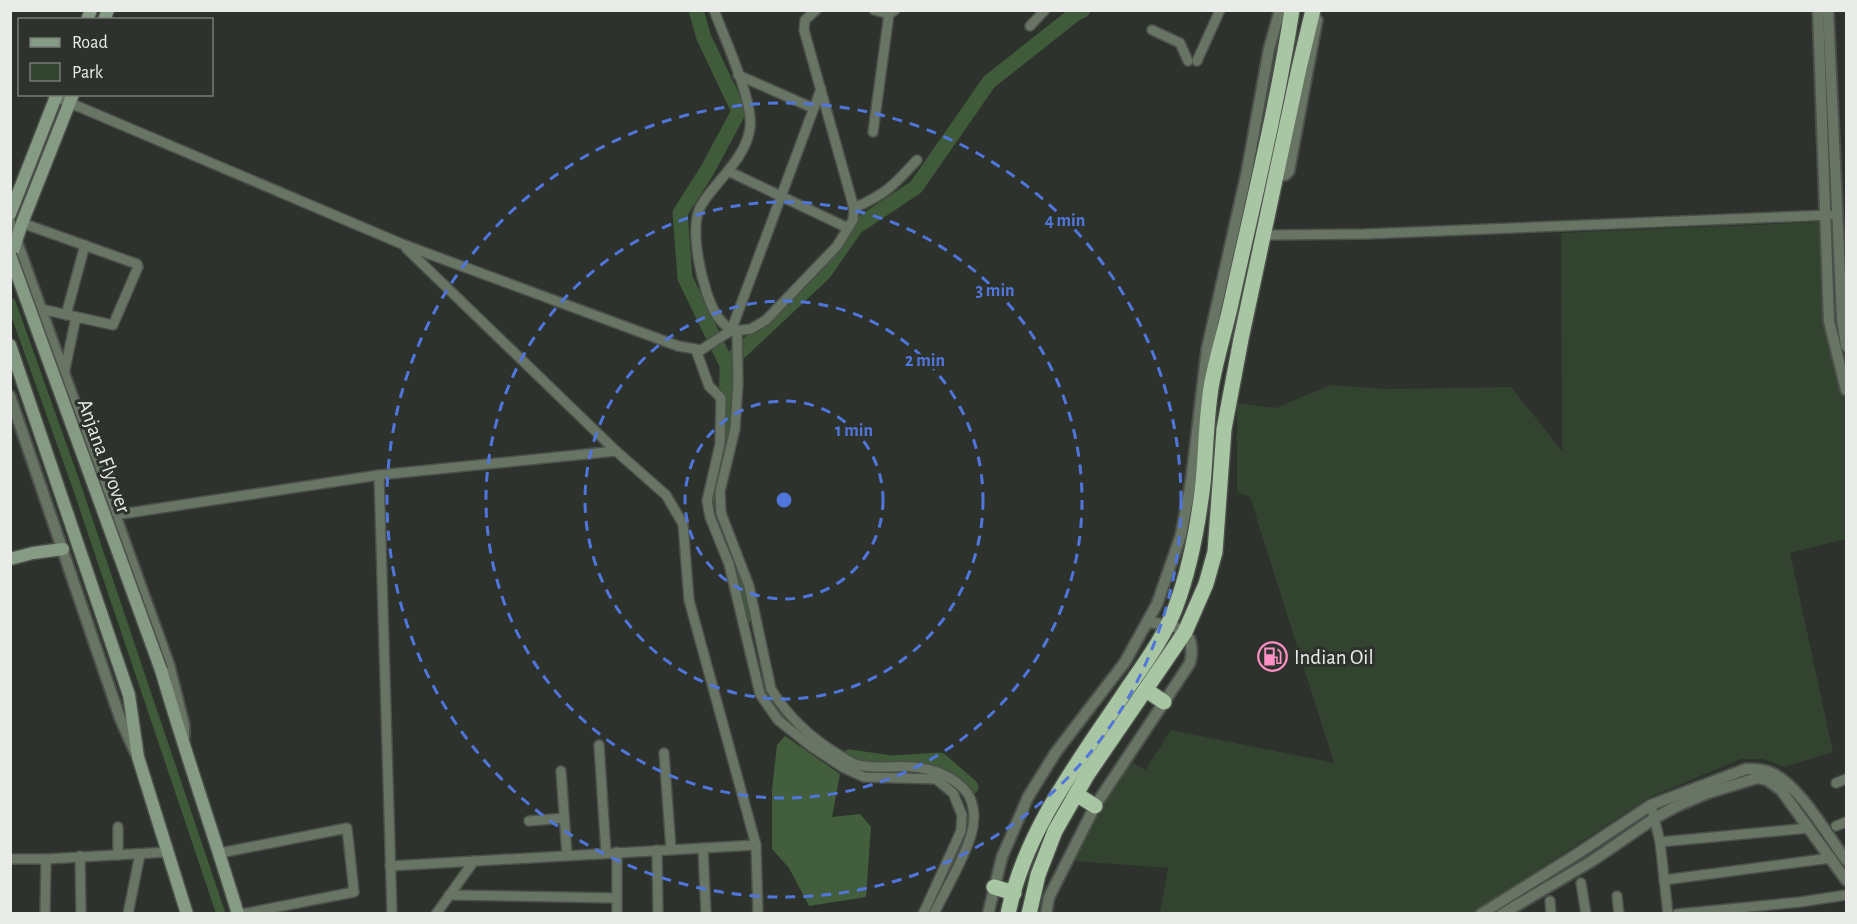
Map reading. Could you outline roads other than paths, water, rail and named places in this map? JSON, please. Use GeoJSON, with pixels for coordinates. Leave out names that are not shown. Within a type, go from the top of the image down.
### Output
{"type":"FeatureCollection","features":[{"type":"Feature","properties":{"kind":"highway"},"geometry":{"type":"LineString","coordinates":[[1046,911],[1030,909],[1038,875],[1055,831],[1087,775],[1185,632],[1206,584],[1215,552],[1224,429],[1240,339],[1263,235],[1264,157],[1292,10]]}},
{"type":"Feature","properties":{"kind":"highway"},"geometry":{"type":"LineString","coordinates":[[1008,914],[1022,869],[1040,824],[1150,655],[1176,607],[1193,545],[1203,484],[1211,386],[1265,172],[1313,10]]}},
{"type":"Feature","properties":{"kind":"highway"},"geometry":{"type":"LineString","coordinates":[[1146,690],[1164,702]]}},
{"type":"Feature","properties":{"kind":"highway"},"geometry":{"type":"LineString","coordinates":[[1076,794],[1095,806]]}},
{"type":"Feature","properties":{"kind":"highway"},"geometry":{"type":"LineString","coordinates":[[994,887],[1014,893]]}},
{"type":"Feature","properties":{"kind":"main road"},"geometry":{"type":"LineString","coordinates":[[10,214],[56,96]]}},
{"type":"Feature","properties":{"kind":"main road"},"geometry":{"type":"LineString","coordinates":[[10,260],[17,240],[16,223],[71,99]]}},
{"type":"Feature","properties":{"kind":"main road","name":"Anjana Flyover"},"geometry":{"type":"LineString","coordinates":[[10,255],[160,670],[184,749],[240,914]]}},
{"type":"Feature","properties":{"kind":"main road"},"geometry":{"type":"LineString","coordinates":[[10,345],[129,695],[138,757],[187,914]]}},
{"type":"Feature","properties":{"kind":"main road"},"geometry":{"type":"LineString","coordinates":[[10,559],[63,549]]}},
{"type":"Feature","properties":{"kind":"street"},"geometry":{"type":"LineString","coordinates":[[714,10],[747,100],[750,128],[740,155],[700,206],[695,235],[706,293],[717,315],[732,332]]}},
{"type":"Feature","properties":{"kind":"street"},"geometry":{"type":"LineString","coordinates":[[56,96],[71,99],[402,244],[678,346],[698,350],[732,332],[751,329],[766,320],[819,267],[837,246],[853,220],[854,208],[803,24],[816,10]]}},
{"type":"Feature","properties":{"kind":"street"},"geometry":{"type":"LineString","coordinates":[[873,132],[892,13],[874,10]]}},
{"type":"Feature","properties":{"kind":"street"},"geometry":{"type":"LineString","coordinates":[[1030,26],[1045,10]]}},
{"type":"Feature","properties":{"kind":"street"},"geometry":{"type":"LineString","coordinates":[[1152,30],[1180,43],[1193,61],[1204,47],[1220,10]]}},
{"type":"Feature","properties":{"kind":"street"},"geometry":{"type":"LineString","coordinates":[[988,914],[1002,857],[1012,829],[1042,772],[1125,662],[1165,585],[1181,535],[1191,482],[1207,350],[1265,172],[1269,49],[1280,10]]}},
{"type":"Feature","properties":{"kind":"street"},"geometry":{"type":"LineString","coordinates":[[1265,172],[1285,175],[1289,171],[1319,10]]}},
{"type":"Feature","properties":{"kind":"street"},"geometry":{"type":"LineString","coordinates":[[1818,10],[1829,321],[1835,353],[1846,390]]}},
{"type":"Feature","properties":{"kind":"street"},"geometry":{"type":"LineString","coordinates":[[1828,10],[1842,319],[1846,345]]}},
{"type":"Feature","properties":{"kind":"street"},"geometry":{"type":"LineString","coordinates":[[1194,43],[1204,47]]}},
{"type":"Feature","properties":{"kind":"street"},"geometry":{"type":"LineString","coordinates":[[738,75],[813,108]]}},
{"type":"Feature","properties":{"kind":"street"},"geometry":{"type":"LineString","coordinates":[[820,89],[732,332],[738,383],[735,429],[720,491],[721,513],[749,586],[771,689],[780,704],[799,726],[822,745],[855,764],[932,769],[952,778],[970,795],[974,815],[972,834],[934,914]]}},
{"type":"Feature","properties":{"kind":"street"},"geometry":{"type":"LineString","coordinates":[[854,208],[878,198],[893,187],[917,160]]}},
{"type":"Feature","properties":{"kind":"street"},"geometry":{"type":"LineString","coordinates":[[728,171],[848,228]]}},
{"type":"Feature","properties":{"kind":"street"},"geometry":{"type":"LineString","coordinates":[[1263,235],[1365,234],[1838,215]]}},
{"type":"Feature","properties":{"kind":"street"},"geometry":{"type":"LineString","coordinates":[[16,223],[135,262],[138,267],[112,325],[41,309]]}},
{"type":"Feature","properties":{"kind":"street"},"geometry":{"type":"LineString","coordinates":[[17,240],[170,665],[184,725],[184,749]]}},
{"type":"Feature","properties":{"kind":"street"},"geometry":{"type":"LineString","coordinates":[[402,244],[616,451],[666,495],[683,524],[689,600],[756,845],[758,914]]}},
{"type":"Feature","properties":{"kind":"street"},"geometry":{"type":"LineString","coordinates":[[66,315],[85,245]]}},
{"type":"Feature","properties":{"kind":"street"},"geometry":{"type":"LineString","coordinates":[[64,375],[76,317]]}},
{"type":"Feature","properties":{"kind":"street"},"geometry":{"type":"LineString","coordinates":[[698,350],[709,386],[721,398],[720,444],[707,501],[708,509],[729,564],[760,694],[778,720],[812,747],[844,768],[864,777],[936,779],[953,793],[962,815],[961,831],[923,914]]}},
{"type":"Feature","properties":{"kind":"street"},"geometry":{"type":"LineString","coordinates":[[10,396],[120,718],[138,757]]}},
{"type":"Feature","properties":{"kind":"street"},"geometry":{"type":"LineString","coordinates":[[115,515],[379,475],[616,451]]}},
{"type":"Feature","properties":{"kind":"street"},"geometry":{"type":"LineString","coordinates":[[379,475],[392,914]]}},
{"type":"Feature","properties":{"kind":"street"},"geometry":{"type":"LineString","coordinates":[[1046,911],[1049,897],[1095,806],[1190,663],[1192,642],[1185,632],[1167,625],[1147,622]]}},
{"type":"Feature","properties":{"kind":"street"},"geometry":{"type":"LineString","coordinates":[[599,745],[606,852]]}},
{"type":"Feature","properties":{"kind":"street"},"geometry":{"type":"LineString","coordinates":[[664,753],[671,849]]}},
{"type":"Feature","properties":{"kind":"street"},"geometry":{"type":"LineString","coordinates":[[1481,914],[1651,805],[1746,769],[1762,769],[1790,785],[1846,860]]}},
{"type":"Feature","properties":{"kind":"street"},"geometry":{"type":"LineString","coordinates":[[561,771],[567,855]]}},
{"type":"Feature","properties":{"kind":"street"},"geometry":{"type":"LineString","coordinates":[[1502,914],[1592,861],[1655,818],[1708,793],[1757,778],[1767,780],[1781,790],[1846,880]]}},
{"type":"Feature","properties":{"kind":"street"},"geometry":{"type":"LineString","coordinates":[[1836,783],[1846,779]]}},
{"type":"Feature","properties":{"kind":"street"},"geometry":{"type":"LineString","coordinates":[[1651,805],[1660,842],[1668,914]]}},
{"type":"Feature","properties":{"kind":"street"},"geometry":{"type":"LineString","coordinates":[[529,821],[564,818]]}},
{"type":"Feature","properties":{"kind":"street"},"geometry":{"type":"LineString","coordinates":[[1836,826],[1846,822]]}},
{"type":"Feature","properties":{"kind":"street"},"geometry":{"type":"LineString","coordinates":[[118,827],[118,855]]}},
{"type":"Feature","properties":{"kind":"street"},"geometry":{"type":"LineString","coordinates":[[220,853],[347,828],[354,892],[240,914]]}},
{"type":"Feature","properties":{"kind":"street"},"geometry":{"type":"LineString","coordinates":[[1660,842],[1809,828]]}},
{"type":"Feature","properties":{"kind":"street"},"geometry":{"type":"LineString","coordinates":[[390,866],[756,845]]}},
{"type":"Feature","properties":{"kind":"street"},"geometry":{"type":"LineString","coordinates":[[703,848],[706,914]]}},
{"type":"Feature","properties":{"kind":"street"},"geometry":{"type":"LineString","coordinates":[[657,850],[658,914]]}},
{"type":"Feature","properties":{"kind":"street"},"geometry":{"type":"LineString","coordinates":[[10,859],[168,852]]}},
{"type":"Feature","properties":{"kind":"street"},"geometry":{"type":"LineString","coordinates":[[617,852],[617,914]]}},
{"type":"Feature","properties":{"kind":"street"},"geometry":{"type":"LineString","coordinates":[[128,914],[140,854]]}},
{"type":"Feature","properties":{"kind":"street"},"geometry":{"type":"LineString","coordinates":[[80,856],[81,914]]}},
{"type":"Feature","properties":{"kind":"street"},"geometry":{"type":"LineString","coordinates":[[1664,880],[1831,858]]}},
{"type":"Feature","properties":{"kind":"street"},"geometry":{"type":"LineString","coordinates":[[45,914],[46,859]]}},
{"type":"Feature","properties":{"kind":"street"},"geometry":{"type":"LineString","coordinates":[[436,914],[474,861]]}},
{"type":"Feature","properties":{"kind":"street"},"geometry":{"type":"LineString","coordinates":[[1581,883],[1586,914]]}},
{"type":"Feature","properties":{"kind":"street"},"geometry":{"type":"LineString","coordinates":[[449,895],[617,898]]}},
{"type":"Feature","properties":{"kind":"street"},"geometry":{"type":"LineString","coordinates":[[1677,914],[1800,902],[1846,895]]}},
{"type":"Feature","properties":{"kind":"street"},"geometry":{"type":"LineString","coordinates":[[1617,896],[1620,914]]}},
{"type":"Feature","properties":{"kind":"street"},"geometry":{"type":"LineString","coordinates":[[1550,901],[1551,914]]}},
{"type":"Feature","properties":{"kind":"street"},"geometry":{"type":"LineString","coordinates":[[1800,902],[1801,914]]}},
{"type":"Feature","properties":{"kind":"waterway"},"geometry":{"type":"LineString","coordinates":[[696,10],[704,38],[739,111],[708,169],[680,213],[685,278],[727,365],[726,444],[710,502]]}},
{"type":"Feature","properties":{"kind":"waterway"},"geometry":{"type":"LineString","coordinates":[[727,364],[824,273],[856,227],[916,187],[989,82],[1083,10]]}},
{"type":"Feature","properties":{"kind":"waterway"},"geometry":{"type":"LineString","coordinates":[[11,302],[78,490],[221,914]]}},
{"type":"Feature","properties":{"kind":"waterway"},"geometry":{"type":"LineString","coordinates":[[733,573],[744,600],[745,616]]}},
{"type":"Feature","properties":{"kind":"waterway"},"geometry":{"type":"LineString","coordinates":[[761,684],[781,719]]}},
{"type":"Feature","properties":{"kind":"waterway"},"geometry":{"type":"LineString","coordinates":[[849,757],[892,763],[940,760],[971,787]]}},
{"type":"Feature","properties":{"kind":"waterway"},"geometry":{"type":"LineString","coordinates":[[929,914],[969,830]]}},
{"type":"Feature","properties":{"kind":"place","name":"Indian Oil"},"geometry":{"type":"Point","coordinates":[1273,657]}}]}
